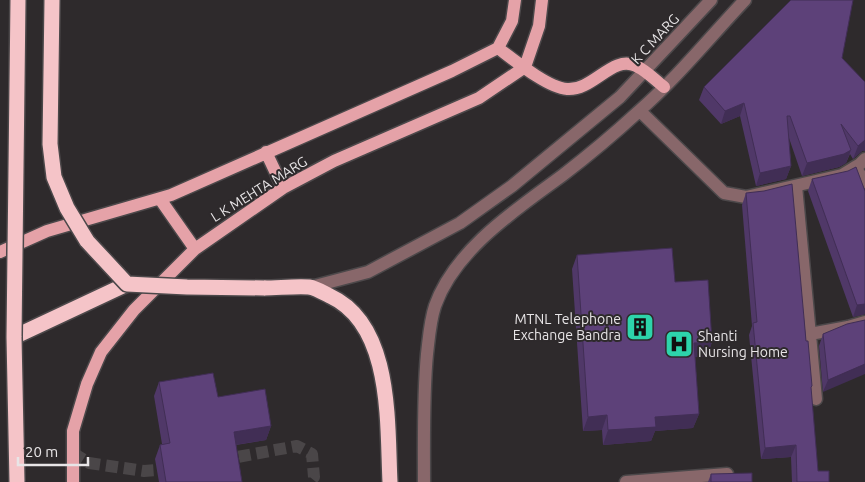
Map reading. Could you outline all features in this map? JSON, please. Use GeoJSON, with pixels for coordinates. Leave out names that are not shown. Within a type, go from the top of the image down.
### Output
{"type":"FeatureCollection","features":[{"type":"Feature","properties":{"kind":"highway"},"geometry":{"type":"LineString","coordinates":[[17,482],[14,337],[18,0]]}},
{"type":"Feature","properties":{"kind":"highway"},"geometry":{"type":"LineString","coordinates":[[52,0],[50,144],[54,177],[66,208],[87,241],[127,284]]}},
{"type":"Feature","properties":{"kind":"highway"},"geometry":{"type":"LineString","coordinates":[[14,337],[127,284],[187,287],[311,287],[341,301],[359,318],[373,346],[384,382],[390,482]]}},
{"type":"Feature","properties":{"kind":"main road"},"geometry":{"type":"LineString","coordinates":[[514,0],[512,21],[498,48],[547,82],[566,89],[578,89],[621,64],[628,63],[636,65],[664,87]]}},
{"type":"Feature","properties":{"kind":"main road"},"geometry":{"type":"LineString","coordinates":[[525,67],[539,26],[542,0]]}},
{"type":"Feature","properties":{"kind":"main road","name":"L K MEHTA MARG"},"geometry":{"type":"LineString","coordinates":[[0,252],[47,232],[171,195],[452,71],[498,48]]}},
{"type":"Feature","properties":{"kind":"main road","name":"L K MEHTA MARG"},"geometry":{"type":"LineString","coordinates":[[73,482],[73,431],[87,384],[101,352],[134,310],[195,248],[283,188],[334,161],[479,98],[525,67]]}},
{"type":"Feature","properties":{"kind":"main road"},"geometry":{"type":"LineString","coordinates":[[266,152],[283,188]]}},
{"type":"Feature","properties":{"kind":"main road"},"geometry":{"type":"LineString","coordinates":[[160,199],[195,248]]}},
{"type":"Feature","properties":{"kind":"street","name":"K C MARG"},"geometry":{"type":"LineString","coordinates":[[311,287],[368,272],[460,223],[512,186],[620,97],[711,0]]}},
{"type":"Feature","properties":{"kind":"street"},"geometry":{"type":"LineString","coordinates":[[424,482],[424,382],[429,328],[442,290],[465,257],[500,222],[595,150],[640,111],[745,0]]}},
{"type":"Feature","properties":{"kind":"street"},"geometry":{"type":"LineString","coordinates":[[640,111],[724,193],[746,197],[796,186],[842,175],[860,163],[865,182]]}},
{"type":"Feature","properties":{"kind":"street"},"geometry":{"type":"LineString","coordinates":[[796,186],[816,400]]}},
{"type":"Feature","properties":{"kind":"street"},"geometry":{"type":"LineString","coordinates":[[810,334],[848,328],[865,322]]}},
{"type":"Feature","properties":{"kind":"street"},"geometry":{"type":"LineString","coordinates":[[626,482],[727,474]]}},
{"type":"Feature","properties":{"kind":"building"},"geometry":{"type":"Polygon","coordinates":[[[791,0],[853,0],[842,58],[865,82],[865,140],[858,146],[841,124],[851,150],[844,154],[807,163],[790,116],[787,116],[791,166],[760,173],[744,103],[725,111],[704,87],[791,0]]]}},
{"type":"Feature","properties":{"kind":"building"},"geometry":{"type":"Polygon","coordinates":[[[856,167],[865,191],[865,304],[857,305],[812,179],[848,171],[856,167]]]}},
{"type":"Feature","properties":{"kind":"building"},"geometry":{"type":"Polygon","coordinates":[[[792,184],[806,341],[808,341],[818,471],[829,471],[829,482],[797,482],[796,445],[765,448],[753,323],[757,322],[746,193],[792,184]]]}},
{"type":"Feature","properties":{"kind":"building","name":"MTNL Telephone Exchange Bandra"},"geometry":{"type":"Polygon","coordinates":[[[672,248],[675,282],[708,280],[712,342],[694,343],[699,414],[655,417],[656,427],[608,430],[607,415],[588,417],[577,255],[672,248]]]}},
{"type":"Feature","properties":{"kind":"building"},"geometry":{"type":"Polygon","coordinates":[[[865,320],[865,364],[828,380],[823,334],[847,324],[865,320]]]}},
{"type":"Feature","properties":{"kind":"building"},"geometry":{"type":"Polygon","coordinates":[[[213,373],[218,397],[265,389],[271,426],[234,432],[242,482],[166,482],[160,445],[170,443],[159,382],[213,373]]]}},
{"type":"Feature","properties":{"kind":"building"},"geometry":{"type":"Polygon","coordinates":[[[752,473],[752,482],[711,482],[711,474],[752,473]]]}},
{"type":"Feature","properties":{"kind":"tunnel"},"geometry":{"type":"LineString","coordinates":[[221,460],[297,446],[312,454],[314,477],[310,482]]}},
{"type":"Feature","properties":{"kind":"tunnel"},"geometry":{"type":"LineString","coordinates":[[73,453],[89,463],[144,471],[172,469]]}},
{"type":"Feature","properties":{"kind":"place","name":"MTNL Telephone Exchange Bandra"},"geometry":{"type":"Point","coordinates":[640,327]}},
{"type":"Feature","properties":{"kind":"place","name":"Shanti Nursing Home"},"geometry":{"type":"Point","coordinates":[679,344]}}]}
